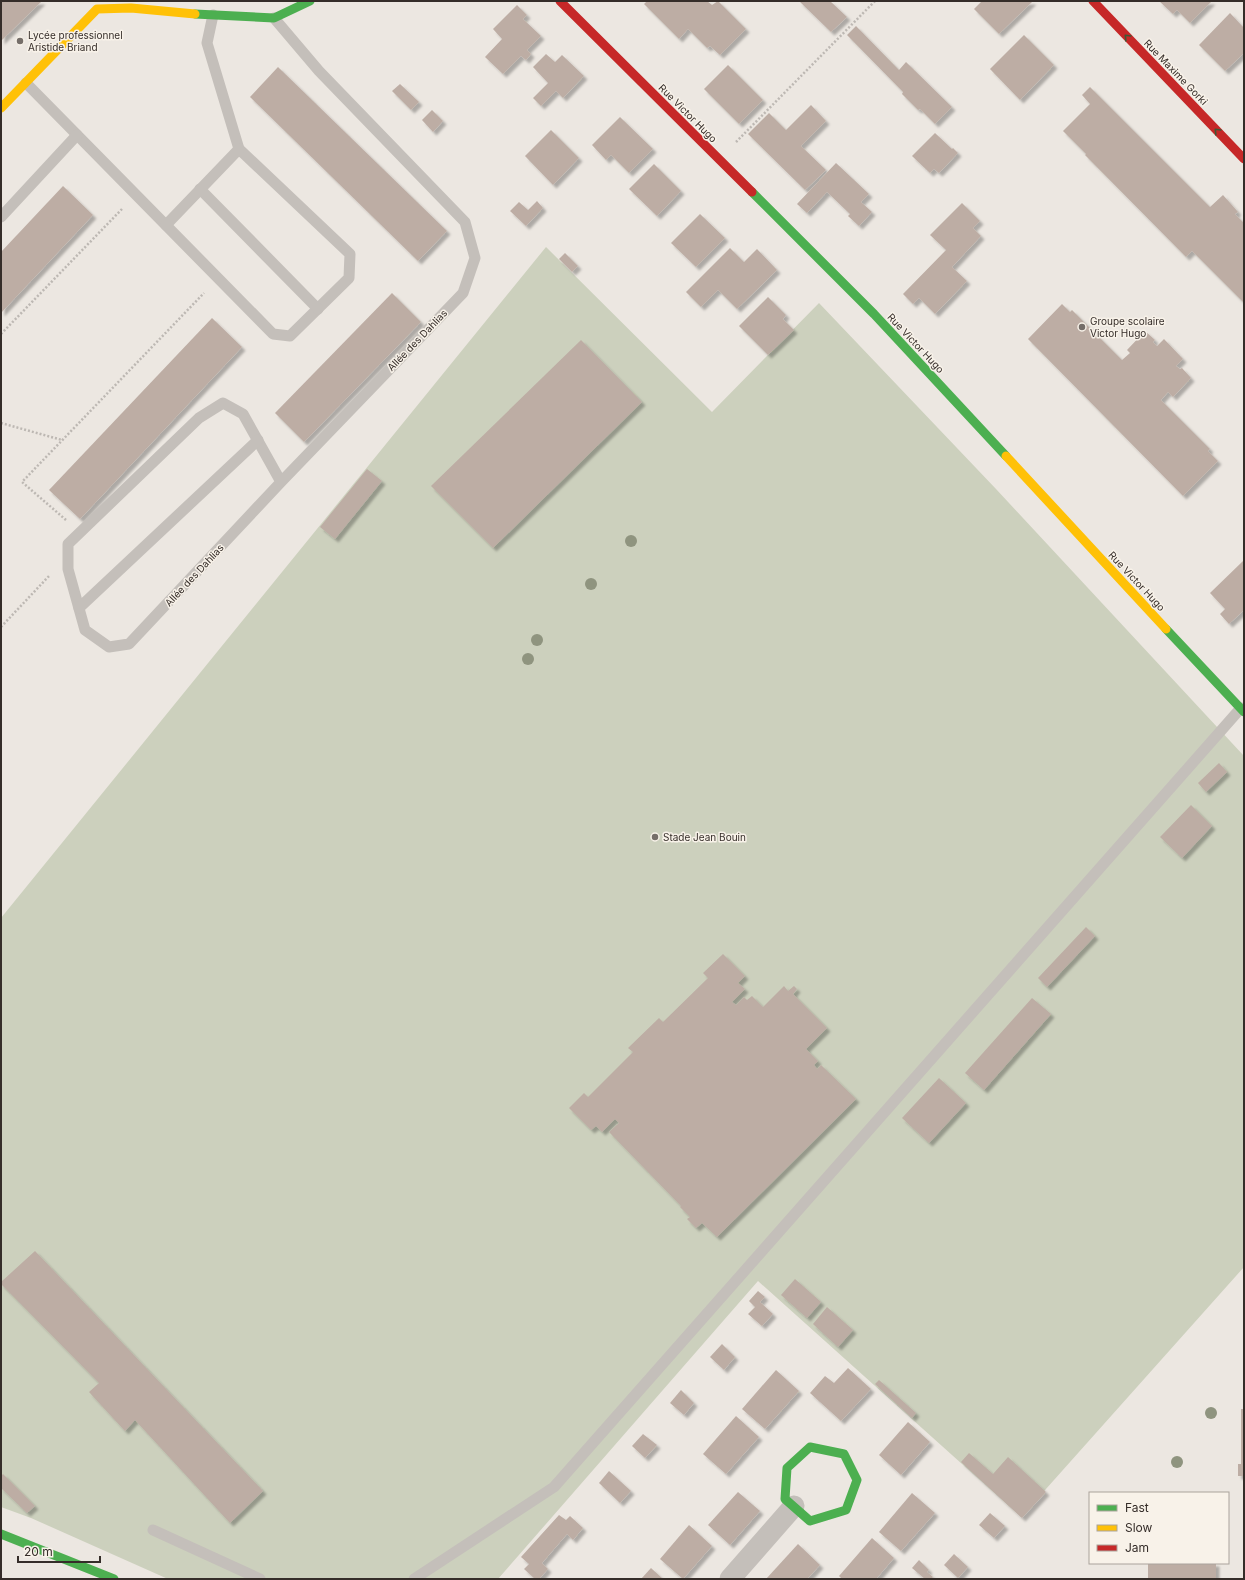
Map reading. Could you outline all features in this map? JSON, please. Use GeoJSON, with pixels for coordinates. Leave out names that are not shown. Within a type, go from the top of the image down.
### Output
{"type":"FeatureCollection","features":[{"type":"Feature","properties":{"kind":"street"},"geometry":{"type":"LineString","coordinates":[[1,108],[97,9],[131,8],[212,15],[274,18],[310,1]]}},
{"type":"Feature","properties":{"kind":"street","name":"Rue Victor Hugo"},"geometry":{"type":"LineString","coordinates":[[560,1],[874,314],[1242,710]]}},
{"type":"Feature","properties":{"kind":"street","name":"Rue Maxime Gorki"},"geometry":{"type":"LineString","coordinates":[[1093,1],[1244,159]]}},
{"type":"Feature","properties":{"kind":"street"},"geometry":{"type":"LineString","coordinates":[[810,1447],[844,1454],[857,1480],[846,1510],[810,1521],[794,1506],[785,1499],[787,1468],[810,1447]]}},
{"type":"Feature","properties":{"kind":"street"},"geometry":{"type":"LineString","coordinates":[[730,1579],[794,1506]]}},
{"type":"Feature","properties":{"kind":"street"},"geometry":{"type":"LineString","coordinates":[[1,1534],[94,1575],[114,1579]]}},
{"type":"Feature","properties":{"kind":"lane"},"geometry":{"type":"LineString","coordinates":[[26,83],[273,334],[290,336],[349,278],[350,254],[239,149],[207,44],[212,15]]}},
{"type":"Feature","properties":{"kind":"lane","name":"Allée des Dahlias"},"geometry":{"type":"LineString","coordinates":[[79,608],[85,630],[109,648],[128,644],[463,293],[475,258],[465,222],[319,71],[274,18]]}},
{"type":"Feature","properties":{"kind":"lane"},"geometry":{"type":"LineString","coordinates":[[1,217],[77,135]]}},
{"type":"Feature","properties":{"kind":"lane"},"geometry":{"type":"LineString","coordinates":[[166,225],[239,149]]}},
{"type":"Feature","properties":{"kind":"lane"},"geometry":{"type":"LineString","coordinates":[[200,189],[318,309]]}},
{"type":"Feature","properties":{"kind":"lane"},"geometry":{"type":"LineString","coordinates":[[258,440],[79,608],[68,569],[68,544],[200,418],[223,403],[243,414],[258,440],[281,482]]}},
{"type":"Feature","properties":{"kind":"lane"},"geometry":{"type":"LineString","coordinates":[[414,1579],[554,1487],[1242,710]]}},
{"type":"Feature","properties":{"kind":"lane"},"geometry":{"type":"LineString","coordinates":[[153,1530],[260,1579]]}},
{"type":"Feature","properties":{"kind":"path"},"geometry":{"type":"LineString","coordinates":[[719,160],[875,1]]}},
{"type":"Feature","properties":{"kind":"path"},"geometry":{"type":"LineString","coordinates":[[1,334],[136,194]]}},
{"type":"Feature","properties":{"kind":"path"},"geometry":{"type":"LineString","coordinates":[[80,532],[22,482],[219,278]]}},
{"type":"Feature","properties":{"kind":"path"},"geometry":{"type":"LineString","coordinates":[[1,423],[62,440]]}},
{"type":"Feature","properties":{"kind":"path"},"geometry":{"type":"LineString","coordinates":[[1,627],[68,556]]}},
{"type":"Feature","properties":{"kind":"green space","name":"Stade Jean Bouin"},"geometry":{"type":"Polygon","coordinates":[[[546,247],[712,412],[819,303],[996,489],[1244,756],[1244,1267],[1021,1517],[758,1281],[498,1579],[168,1579],[31,1518],[1,1507],[1,918],[546,247]]]}},
{"type":"Feature","properties":{"kind":"building"},"geometry":{"type":"Polygon","coordinates":[[[1,1],[42,1],[1,41],[1,1]]]}},
{"type":"Feature","properties":{"kind":"building"},"geometry":{"type":"Polygon","coordinates":[[[647,1],[707,1],[712,5],[718,1],[746,29],[720,55],[710,46],[707,48],[688,29],[679,39],[644,4],[647,1]]]}},
{"type":"Feature","properties":{"kind":"building"},"geometry":{"type":"Polygon","coordinates":[[[799,1],[830,1],[847,17],[831,32],[799,1]]]}},
{"type":"Feature","properties":{"kind":"building"},"geometry":{"type":"Polygon","coordinates":[[[982,1],[1033,1],[999,34],[974,9],[982,1]]]}},
{"type":"Feature","properties":{"kind":"building"},"geometry":{"type":"Polygon","coordinates":[[[1159,1],[1212,1],[1190,23],[1177,10],[1173,14],[1159,1]]]}},
{"type":"Feature","properties":{"kind":"building"},"geometry":{"type":"Polygon","coordinates":[[[517,5],[527,15],[523,19],[541,36],[527,50],[531,54],[526,60],[521,56],[503,74],[485,57],[502,39],[493,29],[517,5]]]}},
{"type":"Feature","properties":{"kind":"building"},"geometry":{"type":"Polygon","coordinates":[[[1230,13],[1244,28],[1244,53],[1225,71],[1199,45],[1230,13]]]}},
{"type":"Feature","properties":{"kind":"building"},"geometry":{"type":"Polygon","coordinates":[[[856,26],[899,70],[906,62],[952,107],[935,124],[902,94],[903,92],[847,35],[856,26]]]}},
{"type":"Feature","properties":{"kind":"building"},"geometry":{"type":"Polygon","coordinates":[[[1024,35],[1054,65],[1020,100],[990,69],[1024,35]]]}},
{"type":"Feature","properties":{"kind":"building"},"geometry":{"type":"Polygon","coordinates":[[[546,54],[555,62],[562,55],[584,76],[563,98],[556,91],[541,106],[533,98],[548,83],[533,67],[546,54]]]}},
{"type":"Feature","properties":{"kind":"building"},"geometry":{"type":"Polygon","coordinates":[[[728,65],[763,100],[739,124],[704,89],[728,65]]]}},
{"type":"Feature","properties":{"kind":"building"},"geometry":{"type":"Polygon","coordinates":[[[278,67],[447,231],[418,261],[250,97],[278,67]]]}},
{"type":"Feature","properties":{"kind":"building"},"geometry":{"type":"Polygon","coordinates":[[[400,84],[419,102],[411,110],[392,91],[400,84]]]}},
{"type":"Feature","properties":{"kind":"building"},"geometry":{"type":"Polygon","coordinates":[[[1090,87],[1210,207],[1223,195],[1238,212],[1235,214],[1244,223],[1244,303],[1192,251],[1186,257],[1063,131],[1090,104],[1082,95],[1090,87]]]}},
{"type":"Feature","properties":{"kind":"building"},"geometry":{"type":"Polygon","coordinates":[[[811,105],[826,121],[801,146],[826,170],[805,190],[748,134],[769,113],[786,130],[811,105]]]}},
{"type":"Feature","properties":{"kind":"building"},"geometry":{"type":"Polygon","coordinates":[[[432,110],[443,121],[433,132],[422,120],[432,110]]]}},
{"type":"Feature","properties":{"kind":"building"},"geometry":{"type":"Polygon","coordinates":[[[620,117],[653,149],[629,173],[611,155],[606,160],[592,145],[620,117]]]}},
{"type":"Feature","properties":{"kind":"building"},"geometry":{"type":"Polygon","coordinates":[[[551,130],[579,158],[553,185],[525,156],[551,130]]]}},
{"type":"Feature","properties":{"kind":"building"},"geometry":{"type":"Polygon","coordinates":[[[935,133],[958,153],[939,173],[934,169],[930,173],[912,156],[935,133]]]}},
{"type":"Feature","properties":{"kind":"building"},"geometry":{"type":"Polygon","coordinates":[[[836,163],[869,194],[861,202],[872,212],[859,226],[848,216],[850,214],[827,192],[807,213],[797,204],[836,163]]]}},
{"type":"Feature","properties":{"kind":"building"},"geometry":{"type":"Polygon","coordinates":[[[654,164],[681,191],[657,216],[629,189],[654,164]]]}},
{"type":"Feature","properties":{"kind":"building"},"geometry":{"type":"Polygon","coordinates":[[[63,186],[93,215],[1,313],[1,252],[63,186]]]}},
{"type":"Feature","properties":{"kind":"building"},"geometry":{"type":"Polygon","coordinates":[[[537,201],[543,208],[526,226],[510,211],[519,202],[528,210],[537,201]]]}},
{"type":"Feature","properties":{"kind":"building"},"geometry":{"type":"Polygon","coordinates":[[[962,203],[980,221],[973,228],[981,236],[952,267],[967,281],[935,314],[919,298],[913,304],[903,294],[946,250],[930,235],[962,203]]]}},
{"type":"Feature","properties":{"kind":"building"},"geometry":{"type":"Polygon","coordinates":[[[700,214],[725,238],[696,267],[671,243],[700,214]]]}},
{"type":"Feature","properties":{"kind":"building"},"geometry":{"type":"Polygon","coordinates":[[[730,248],[744,262],[757,249],[777,270],[737,309],[718,290],[701,307],[686,292],[730,248]]]}},
{"type":"Feature","properties":{"kind":"building"},"geometry":{"type":"Polygon","coordinates":[[[565,253],[578,266],[572,272],[559,259],[565,253]]]}},
{"type":"Feature","properties":{"kind":"building"},"geometry":{"type":"Polygon","coordinates":[[[392,293],[421,322],[304,442],[275,413],[392,293]]]}},
{"type":"Feature","properties":{"kind":"building"},"geometry":{"type":"Polygon","coordinates":[[[768,297],[786,315],[783,319],[794,330],[768,355],[739,326],[768,297]]]}},
{"type":"Feature","properties":{"kind":"building"},"geometry":{"type":"Polygon","coordinates":[[[1062,304],[1070,312],[1072,310],[1122,360],[1130,353],[1127,350],[1145,331],[1155,340],[1153,342],[1157,346],[1164,339],[1183,359],[1176,366],[1180,369],[1182,368],[1191,378],[1173,397],[1168,392],[1161,400],[1210,449],[1208,451],[1218,461],[1183,496],[1028,339],[1062,304]]]}},
{"type":"Feature","properties":{"kind":"building"},"geometry":{"type":"Polygon","coordinates":[[[212,318],[242,347],[80,519],[49,490],[212,318]]]}},
{"type":"Feature","properties":{"kind":"building"},"geometry":{"type":"Polygon","coordinates":[[[581,340],[642,402],[493,548],[431,486],[581,340]]]}},
{"type":"Feature","properties":{"kind":"building"},"geometry":{"type":"Polygon","coordinates":[[[367,469],[382,481],[335,539],[320,527],[367,469]]]}},
{"type":"Feature","properties":{"kind":"building"},"geometry":{"type":"Polygon","coordinates":[[[1243,561],[1244,610],[1229,624],[1220,614],[1225,609],[1210,593],[1243,561]]]}},
{"type":"Feature","properties":{"kind":"building"},"geometry":{"type":"Polygon","coordinates":[[[1219,763],[1227,772],[1206,792],[1198,783],[1219,763]]]}},
{"type":"Feature","properties":{"kind":"building"},"geometry":{"type":"Polygon","coordinates":[[[1191,805],[1212,826],[1182,858],[1160,837],[1191,805]]]}},
{"type":"Feature","properties":{"kind":"building"},"geometry":{"type":"Polygon","coordinates":[[[1086,927],[1095,936],[1047,987],[1038,978],[1086,927]]]}},
{"type":"Feature","properties":{"kind":"building"},"geometry":{"type":"Polygon","coordinates":[[[723,954],[745,976],[738,983],[745,989],[732,1002],[736,1005],[744,997],[747,1000],[752,996],[763,1007],[784,986],[788,991],[794,986],[797,989],[793,994],[827,1028],[806,1049],[818,1061],[814,1065],[817,1069],[821,1065],[856,1099],[717,1237],[702,1223],[696,1228],[687,1219],[690,1217],[680,1207],[681,1206],[609,1132],[619,1123],[615,1119],[602,1132],[596,1126],[591,1130],[569,1108],[584,1093],[588,1097],[633,1052],[628,1048],[659,1018],[663,1022],[708,978],[703,973],[723,954]]]}},
{"type":"Feature","properties":{"kind":"building"},"geometry":{"type":"Polygon","coordinates":[[[1032,998],[1051,1014],[984,1090],[965,1073],[1032,998]]]}},
{"type":"Feature","properties":{"kind":"building"},"geometry":{"type":"Polygon","coordinates":[[[939,1078],[966,1103],[929,1143],[902,1118],[939,1078]]]}},
{"type":"Feature","properties":{"kind":"building"},"geometry":{"type":"Polygon","coordinates":[[[35,1251],[263,1491],[230,1523],[135,1420],[125,1431],[89,1392],[99,1383],[1,1284],[1,1282],[35,1251]]]}},
{"type":"Feature","properties":{"kind":"building"},"geometry":{"type":"Polygon","coordinates":[[[795,1279],[821,1302],[807,1318],[781,1295],[795,1279]]]}},
{"type":"Feature","properties":{"kind":"building"},"geometry":{"type":"Polygon","coordinates":[[[758,1291],[765,1297],[760,1302],[773,1314],[762,1326],[748,1314],[755,1307],[749,1301],[758,1291]]]}},
{"type":"Feature","properties":{"kind":"building"},"geometry":{"type":"Polygon","coordinates":[[[827,1307],[853,1330],[838,1347],[813,1324],[827,1307]]]}},
{"type":"Feature","properties":{"kind":"building"},"geometry":{"type":"Polygon","coordinates":[[[722,1344],[735,1357],[724,1370],[710,1357],[722,1344]]]}},
{"type":"Feature","properties":{"kind":"building"},"geometry":{"type":"Polygon","coordinates":[[[848,1368],[871,1389],[841,1421],[810,1393],[825,1376],[834,1383],[848,1368]]]}},
{"type":"Feature","properties":{"kind":"building"},"geometry":{"type":"Polygon","coordinates":[[[776,1370],[799,1391],[765,1429],[742,1409],[776,1370]]]}},
{"type":"Feature","properties":{"kind":"building"},"geometry":{"type":"Polygon","coordinates":[[[879,1380],[916,1413],[912,1418],[875,1384],[879,1380]]]}},
{"type":"Feature","properties":{"kind":"building"},"geometry":{"type":"Polygon","coordinates":[[[681,1390],[694,1403],[684,1415],[670,1403],[681,1390]]]}},
{"type":"Feature","properties":{"kind":"building"},"geometry":{"type":"Polygon","coordinates":[[[1241,1409],[1244,1409],[1244,1476],[1238,1476],[1238,1464],[1241,1464],[1241,1409]]]}},
{"type":"Feature","properties":{"kind":"building"},"geometry":{"type":"Polygon","coordinates":[[[736,1416],[759,1437],[726,1474],[703,1454],[736,1416]]]}},
{"type":"Feature","properties":{"kind":"building"},"geometry":{"type":"Polygon","coordinates":[[[908,1422],[930,1442],[901,1475],[879,1455],[908,1422]]]}},
{"type":"Feature","properties":{"kind":"building"},"geometry":{"type":"Polygon","coordinates":[[[643,1434],[657,1445],[645,1458],[632,1446],[643,1434]]]}},
{"type":"Feature","properties":{"kind":"building"},"geometry":{"type":"Polygon","coordinates":[[[969,1453],[993,1474],[1008,1457],[1046,1492],[1022,1518],[961,1462],[969,1453]]]}},
{"type":"Feature","properties":{"kind":"building"},"geometry":{"type":"Polygon","coordinates":[[[609,1471],[631,1491],[620,1503],[599,1483],[609,1471]]]}},
{"type":"Feature","properties":{"kind":"building"},"geometry":{"type":"Polygon","coordinates":[[[3,1474],[35,1506],[27,1513],[1,1488],[1,1476],[3,1474]]]}},
{"type":"Feature","properties":{"kind":"building"},"geometry":{"type":"Polygon","coordinates":[[[738,1492],[760,1511],[730,1545],[708,1525],[738,1492]]]}},
{"type":"Feature","properties":{"kind":"building"},"geometry":{"type":"Polygon","coordinates":[[[912,1493],[935,1513],[901,1551],[879,1532],[912,1493]]]}},
{"type":"Feature","properties":{"kind":"building"},"geometry":{"type":"Polygon","coordinates":[[[990,1513],[1005,1526],[994,1538],[979,1525],[990,1513]]]}},
{"type":"Feature","properties":{"kind":"building"},"geometry":{"type":"Polygon","coordinates":[[[559,1515],[566,1520],[570,1516],[583,1528],[573,1540],[567,1534],[542,1563],[548,1569],[539,1579],[535,1579],[524,1569],[529,1564],[521,1557],[559,1515]]]}},
{"type":"Feature","properties":{"kind":"building"},"geometry":{"type":"Polygon","coordinates":[[[689,1525],[712,1546],[683,1579],[660,1559],[689,1525]]]}},
{"type":"Feature","properties":{"kind":"building"},"geometry":{"type":"Polygon","coordinates":[[[872,1538],[894,1558],[876,1579],[842,1579],[839,1576],[872,1538]]]}},
{"type":"Feature","properties":{"kind":"building"},"geometry":{"type":"Polygon","coordinates":[[[798,1544],[820,1565],[807,1579],[766,1579],[798,1544]]]}},
{"type":"Feature","properties":{"kind":"building"},"geometry":{"type":"Polygon","coordinates":[[[954,1554],[968,1567],[958,1578],[944,1565],[954,1554]]]}},
{"type":"Feature","properties":{"kind":"building"},"geometry":{"type":"Polygon","coordinates":[[[919,1560],[929,1570],[927,1572],[933,1577],[931,1579],[925,1579],[912,1568],[919,1560]]]}},
{"type":"Feature","properties":{"kind":"building"},"geometry":{"type":"Polygon","coordinates":[[[1148,1564],[1216,1564],[1216,1579],[1148,1579],[1148,1564]]]}},
{"type":"Feature","properties":{"kind":"building"},"geometry":{"type":"Polygon","coordinates":[[[651,1568],[663,1579],[641,1579],[651,1568]]]}},
{"type":"Feature","properties":{"kind":"traffic: fast"},"geometry":{"type":"LineString","coordinates":[[195,14],[274,18],[310,1]]}},
{"type":"Feature","properties":{"kind":"traffic: fast"},"geometry":{"type":"LineString","coordinates":[[752,192],[874,314],[1006,456]]}},
{"type":"Feature","properties":{"kind":"traffic: fast"},"geometry":{"type":"LineString","coordinates":[[1166,629],[1244,712]]}},
{"type":"Feature","properties":{"kind":"traffic: fast"},"geometry":{"type":"LineString","coordinates":[[810,1447],[844,1454],[857,1480],[846,1510],[810,1521],[785,1499],[787,1468],[810,1447]]}},
{"type":"Feature","properties":{"kind":"traffic: fast"},"geometry":{"type":"LineString","coordinates":[[1,1534],[114,1579]]}},
{"type":"Feature","properties":{"kind":"traffic: slow"},"geometry":{"type":"LineString","coordinates":[[1,108],[97,9],[131,8],[195,14]]}},
{"type":"Feature","properties":{"kind":"traffic: slow"},"geometry":{"type":"LineString","coordinates":[[1006,456],[1166,629]]}},
{"type":"Feature","properties":{"kind":"traffic: jam"},"geometry":{"type":"LineString","coordinates":[[560,1],[752,192]]}},
{"type":"Feature","properties":{"kind":"traffic: jam"},"geometry":{"type":"LineString","coordinates":[[1093,1],[1244,159]]}},
{"type":"Feature","properties":{"kind":"place","name":"Lycée professionnel Aristide Briand"},"geometry":{"type":"Point","coordinates":[20,41]}},
{"type":"Feature","properties":{"kind":"place","name":"Groupe scolaire Victor Hugo"},"geometry":{"type":"Point","coordinates":[1082,327]}},
{"type":"Feature","properties":{"kind":"place","name":"Stade Jean Bouin"},"geometry":{"type":"Point","coordinates":[655,837]}}]}
